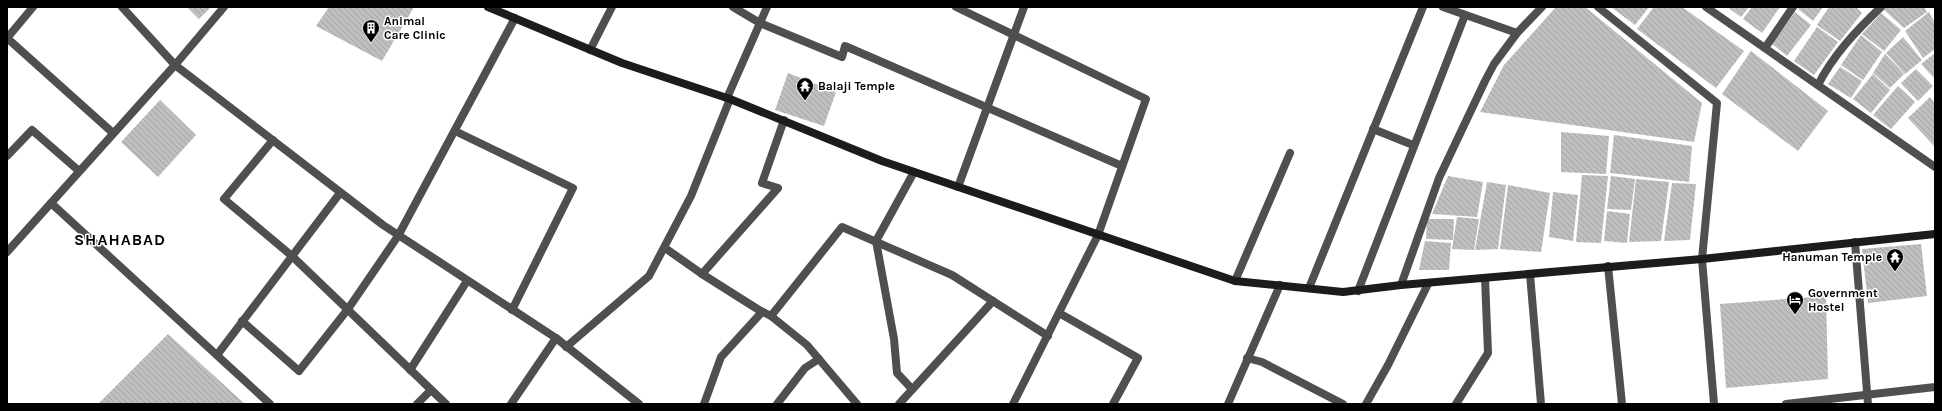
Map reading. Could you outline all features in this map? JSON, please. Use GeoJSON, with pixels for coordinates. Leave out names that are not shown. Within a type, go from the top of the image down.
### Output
{"type":"FeatureCollection","features":[{"type":"Feature","properties":{"kind":"main road"},"geometry":{"type":"LineString","coordinates":[[488,7],[622,63],[728,99],[914,172],[1235,280],[1343,292],[1401,285],[1428,284],[1608,266],[1702,259],[1935,234]]}},
{"type":"Feature","properties":{"kind":"street"},"geometry":{"type":"LineString","coordinates":[[33,7],[7,38],[113,132]]}},
{"type":"Feature","properties":{"kind":"street"},"geometry":{"type":"LineString","coordinates":[[122,7],[175,65],[340,193],[398,236],[556,338],[639,404]]}},
{"type":"Feature","properties":{"kind":"street"},"geometry":{"type":"LineString","coordinates":[[7,252],[113,132],[175,65],[224,7]]}},
{"type":"Feature","properties":{"kind":"street"},"geometry":{"type":"LineString","coordinates":[[590,50],[612,7]]}},
{"type":"Feature","properties":{"kind":"street"},"geometry":{"type":"LineString","coordinates":[[733,7],[760,23],[842,57],[845,46],[1122,166]]}},
{"type":"Feature","properties":{"kind":"street"},"geometry":{"type":"LineString","coordinates":[[566,347],[649,276],[692,196],[728,99],[767,7]]}},
{"type":"Feature","properties":{"kind":"street"},"geometry":{"type":"LineString","coordinates":[[956,7],[1146,99],[1098,235],[1013,404]]}},
{"type":"Feature","properties":{"kind":"street"},"geometry":{"type":"LineString","coordinates":[[958,187],[986,107],[1024,7]]}},
{"type":"Feature","properties":{"kind":"street"},"geometry":{"type":"LineString","coordinates":[[1309,288],[1423,7]]}},
{"type":"Feature","properties":{"kind":"street"},"geometry":{"type":"LineString","coordinates":[[1443,7],[1517,33]]}},
{"type":"Feature","properties":{"kind":"street"},"geometry":{"type":"LineString","coordinates":[[1401,285],[1439,178],[1485,81],[1494,64],[1517,33],[1542,7]]}},
{"type":"Feature","properties":{"kind":"street"},"geometry":{"type":"LineString","coordinates":[[1598,7],[1717,103],[1702,259],[1714,404]]}},
{"type":"Feature","properties":{"kind":"street"},"geometry":{"type":"LineString","coordinates":[[1706,7],[1935,167]]}},
{"type":"Feature","properties":{"kind":"street"},"geometry":{"type":"LineString","coordinates":[[1765,48],[1793,7]]}},
{"type":"Feature","properties":{"kind":"street"},"geometry":{"type":"LineString","coordinates":[[1818,85],[1827,67],[1837,54],[1881,7]]}},
{"type":"Feature","properties":{"kind":"street"},"geometry":{"type":"LineString","coordinates":[[1358,291],[1413,145],[1465,15]]}},
{"type":"Feature","properties":{"kind":"street"},"geometry":{"type":"LineString","coordinates":[[242,321],[299,371],[348,309],[398,236],[515,18]]}},
{"type":"Feature","properties":{"kind":"street"},"geometry":{"type":"LineString","coordinates":[[702,274],[778,188],[762,183],[784,120]]}},
{"type":"Feature","properties":{"kind":"street"},"geometry":{"type":"LineString","coordinates":[[1373,129],[1413,145]]}},
{"type":"Feature","properties":{"kind":"street"},"geometry":{"type":"LineString","coordinates":[[7,156],[32,130],[79,171]]}},
{"type":"Feature","properties":{"kind":"street"},"geometry":{"type":"LineString","coordinates":[[455,131],[573,188],[512,310]]}},
{"type":"Feature","properties":{"kind":"street"},"geometry":{"type":"LineString","coordinates":[[273,140],[224,199],[292,256],[446,404]]}},
{"type":"Feature","properties":{"kind":"street"},"geometry":{"type":"LineString","coordinates":[[1235,280],[1290,153]]}},
{"type":"Feature","properties":{"kind":"street"},"geometry":{"type":"LineString","coordinates":[[912,389],[896,373],[894,339],[876,241],[914,172]]}},
{"type":"Feature","properties":{"kind":"street"},"geometry":{"type":"LineString","coordinates":[[217,355],[340,193]]}},
{"type":"Feature","properties":{"kind":"street"},"geometry":{"type":"LineString","coordinates":[[51,202],[270,404]]}},
{"type":"Feature","properties":{"kind":"street"},"geometry":{"type":"LineString","coordinates":[[771,316],[842,227],[952,275],[1048,336]]}},
{"type":"Feature","properties":{"kind":"street"},"geometry":{"type":"LineString","coordinates":[[1855,242],[1868,404]]}},
{"type":"Feature","properties":{"kind":"street"},"geometry":{"type":"LineString","coordinates":[[665,248],[702,274],[762,312],[771,316],[807,345],[857,404]]}},
{"type":"Feature","properties":{"kind":"street"},"geometry":{"type":"LineString","coordinates":[[1608,266],[1622,404]]}},
{"type":"Feature","properties":{"kind":"street"},"geometry":{"type":"LineString","coordinates":[[1530,274],[1542,404]]}},
{"type":"Feature","properties":{"kind":"street"},"geometry":{"type":"LineString","coordinates":[[1456,404],[1488,353],[1485,278]]}},
{"type":"Feature","properties":{"kind":"street"},"geometry":{"type":"LineString","coordinates":[[410,370],[467,281]]}},
{"type":"Feature","properties":{"kind":"street"},"geometry":{"type":"LineString","coordinates":[[1366,404],[1388,365],[1428,284]]}},
{"type":"Feature","properties":{"kind":"street"},"geometry":{"type":"LineString","coordinates":[[1228,404],[1280,285]]}},
{"type":"Feature","properties":{"kind":"street"},"geometry":{"type":"LineString","coordinates":[[899,404],[992,301]]}},
{"type":"Feature","properties":{"kind":"street"},"geometry":{"type":"LineString","coordinates":[[704,404],[721,357],[762,312]]}},
{"type":"Feature","properties":{"kind":"street"},"geometry":{"type":"LineString","coordinates":[[1059,313],[1138,358],[1113,404]]}},
{"type":"Feature","properties":{"kind":"street"},"geometry":{"type":"LineString","coordinates":[[511,404],[556,338]]}},
{"type":"Feature","properties":{"kind":"street"},"geometry":{"type":"LineString","coordinates":[[1247,358],[1262,362],[1342,404]]}},
{"type":"Feature","properties":{"kind":"street"},"geometry":{"type":"LineString","coordinates":[[777,404],[805,368],[818,359]]}},
{"type":"Feature","properties":{"kind":"street"},"geometry":{"type":"LineString","coordinates":[[1786,404],[1935,387]]}},
{"type":"Feature","properties":{"kind":"street"},"geometry":{"type":"LineString","coordinates":[[417,404],[431,390]]}},
{"type":"Feature","properties":{"kind":"building"},"geometry":{"type":"Polygon","coordinates":[[[187,7],[211,7],[199,19],[187,7]]]}},
{"type":"Feature","properties":{"kind":"building","name":"Animal Care Clinic"},"geometry":{"type":"Polygon","coordinates":[[[329,7],[414,7],[382,61],[316,26],[329,7]]]}},
{"type":"Feature","properties":{"kind":"building"},"geometry":{"type":"Polygon","coordinates":[[[1556,7],[1585,7],[1702,103],[1694,142],[1480,112],[1504,65],[1556,7]]]}},
{"type":"Feature","properties":{"kind":"building"},"geometry":{"type":"Polygon","coordinates":[[[1611,7],[1649,7],[1635,25],[1611,7]]]}},
{"type":"Feature","properties":{"kind":"building"},"geometry":{"type":"Polygon","coordinates":[[[1654,7],[1682,7],[1744,51],[1716,88],[1637,29],[1654,7]]]}},
{"type":"Feature","properties":{"kind":"building"},"geometry":{"type":"Polygon","coordinates":[[[1727,7],[1749,7],[1741,17],[1727,7]]]}},
{"type":"Feature","properties":{"kind":"building"},"geometry":{"type":"Polygon","coordinates":[[[1752,7],[1780,7],[1762,33],[1743,19],[1752,7]]]}},
{"type":"Feature","properties":{"kind":"building"},"geometry":{"type":"Polygon","coordinates":[[[1799,7],[1823,7],[1813,21],[1798,9],[1799,7]]]}},
{"type":"Feature","properties":{"kind":"building"},"geometry":{"type":"Polygon","coordinates":[[[1829,7],[1856,7],[1862,13],[1840,41],[1817,25],[1829,7]]]}},
{"type":"Feature","properties":{"kind":"building"},"geometry":{"type":"Polygon","coordinates":[[[1886,7],[1924,7],[1927,12],[1904,28],[1883,9],[1886,7]]]}},
{"type":"Feature","properties":{"kind":"building"},"geometry":{"type":"Polygon","coordinates":[[[1795,12],[1811,25],[1787,56],[1772,44],[1795,12]]]}},
{"type":"Feature","properties":{"kind":"building"},"geometry":{"type":"Polygon","coordinates":[[[1929,12],[1935,23],[1935,49],[1923,58],[1905,31],[1929,12]]]}},
{"type":"Feature","properties":{"kind":"building"},"geometry":{"type":"Polygon","coordinates":[[[1881,13],[1901,30],[1884,51],[1862,34],[1881,13]]]}},
{"type":"Feature","properties":{"kind":"building"},"geometry":{"type":"Polygon","coordinates":[[[1817,27],[1838,42],[1814,75],[1794,61],[1817,27]]]}},
{"type":"Feature","properties":{"kind":"building"},"geometry":{"type":"Polygon","coordinates":[[[1861,35],[1882,52],[1863,80],[1841,65],[1861,35]]]}},
{"type":"Feature","properties":{"kind":"building"},"geometry":{"type":"Polygon","coordinates":[[[1903,37],[1922,60],[1905,74],[1886,53],[1903,37]]]}},
{"type":"Feature","properties":{"kind":"building"},"geometry":{"type":"Polygon","coordinates":[[[1751,51],[1828,111],[1798,151],[1722,94],[1751,51]]]}},
{"type":"Feature","properties":{"kind":"building"},"geometry":{"type":"Polygon","coordinates":[[[1935,53],[1935,79],[1921,64],[1935,53]]]}},
{"type":"Feature","properties":{"kind":"building"},"geometry":{"type":"Polygon","coordinates":[[[1885,54],[1904,74],[1890,88],[1873,73],[1885,54]]]}},
{"type":"Feature","properties":{"kind":"building"},"geometry":{"type":"Polygon","coordinates":[[[1840,67],[1862,81],[1851,98],[1828,84],[1840,67]]]}},
{"type":"Feature","properties":{"kind":"building"},"geometry":{"type":"Polygon","coordinates":[[[1916,69],[1933,86],[1918,101],[1901,83],[1916,69]]]}},
{"type":"Feature","properties":{"kind":"building","name":"Balaji Temple"},"geometry":{"type":"Polygon","coordinates":[[[788,73],[836,92],[824,126],[775,110],[788,73]]]}},
{"type":"Feature","properties":{"kind":"building"},"geometry":{"type":"Polygon","coordinates":[[[1873,74],[1890,90],[1871,113],[1853,99],[1873,74]]]}},
{"type":"Feature","properties":{"kind":"building"},"geometry":{"type":"Polygon","coordinates":[[[1898,86],[1915,102],[1891,129],[1873,115],[1898,86]]]}},
{"type":"Feature","properties":{"kind":"building"},"geometry":{"type":"Polygon","coordinates":[[[1930,97],[1935,103],[1934,146],[1908,118],[1930,97]]]}},
{"type":"Feature","properties":{"kind":"building"},"geometry":{"type":"Polygon","coordinates":[[[160,100],[196,135],[158,177],[121,142],[160,100]]]}},
{"type":"Feature","properties":{"kind":"building"},"geometry":{"type":"Polygon","coordinates":[[[1561,132],[1609,136],[1606,174],[1561,172],[1561,132]]]}},
{"type":"Feature","properties":{"kind":"building"},"geometry":{"type":"Polygon","coordinates":[[[1614,135],[1692,146],[1689,182],[1610,173],[1614,135]]]}},
{"type":"Feature","properties":{"kind":"building"},"geometry":{"type":"Polygon","coordinates":[[[1582,175],[1608,176],[1601,243],[1576,242],[1582,175]]]}},
{"type":"Feature","properties":{"kind":"building"},"geometry":{"type":"Polygon","coordinates":[[[1448,176],[1483,182],[1477,217],[1432,214],[1448,176]]]}},
{"type":"Feature","properties":{"kind":"building"},"geometry":{"type":"Polygon","coordinates":[[[1611,176],[1635,179],[1631,210],[1607,209],[1611,176]]]}},
{"type":"Feature","properties":{"kind":"building"},"geometry":{"type":"Polygon","coordinates":[[[1636,179],[1669,182],[1661,241],[1629,242],[1636,179]]]}},
{"type":"Feature","properties":{"kind":"building"},"geometry":{"type":"Polygon","coordinates":[[[1487,182],[1506,185],[1498,249],[1475,250],[1487,182]]]}},
{"type":"Feature","properties":{"kind":"building"},"geometry":{"type":"Polygon","coordinates":[[[1672,183],[1696,184],[1690,240],[1664,241],[1672,183]]]}},
{"type":"Feature","properties":{"kind":"building"},"geometry":{"type":"Polygon","coordinates":[[[1508,185],[1550,193],[1541,252],[1500,249],[1508,185]]]}},
{"type":"Feature","properties":{"kind":"building"},"geometry":{"type":"Polygon","coordinates":[[[1553,192],[1578,195],[1573,241],[1549,237],[1553,192]]]}},
{"type":"Feature","properties":{"kind":"building"},"geometry":{"type":"Polygon","coordinates":[[[1607,211],[1630,214],[1627,243],[1604,241],[1607,211]]]}},
{"type":"Feature","properties":{"kind":"building"},"geometry":{"type":"Polygon","coordinates":[[[1457,217],[1479,219],[1474,250],[1452,249],[1457,217]]]}},
{"type":"Feature","properties":{"kind":"building"},"geometry":{"type":"Polygon","coordinates":[[[1427,219],[1454,219],[1453,240],[1426,239],[1427,219]]]}},
{"type":"Feature","properties":{"kind":"building"},"geometry":{"type":"Polygon","coordinates":[[[1425,241],[1451,243],[1449,270],[1419,270],[1425,241]]]}},
{"type":"Feature","properties":{"kind":"building","name":"Hanuman Temple"},"geometry":{"type":"Polygon","coordinates":[[[1921,244],[1927,296],[1868,303],[1862,249],[1921,244]]]}},
{"type":"Feature","properties":{"kind":"building"},"geometry":{"type":"Polygon","coordinates":[[[1826,296],[1828,379],[1726,388],[1720,304],[1826,296]]]}},
{"type":"Feature","properties":{"kind":"building"},"geometry":{"type":"Polygon","coordinates":[[[168,334],[245,404],[98,404],[168,334]]]}},
{"type":"Feature","properties":{"kind":"place","name":"Animal Care Clinic"},"geometry":{"type":"Point","coordinates":[371,43]}},
{"type":"Feature","properties":{"kind":"place","name":"Balaji Temple"},"geometry":{"type":"Point","coordinates":[805,101]}},
{"type":"Feature","properties":{"kind":"place","name":"Hanuman Temple"},"geometry":{"type":"Point","coordinates":[1895,272]}},
{"type":"Feature","properties":{"kind":"place","name":"Government Hostel"},"geometry":{"type":"Point","coordinates":[1795,315]}},
{"type":"Feature","properties":{"kind":"district","name":"SHAHABAD"},"geometry":{"type":"Point","coordinates":[120,239]}}]}
